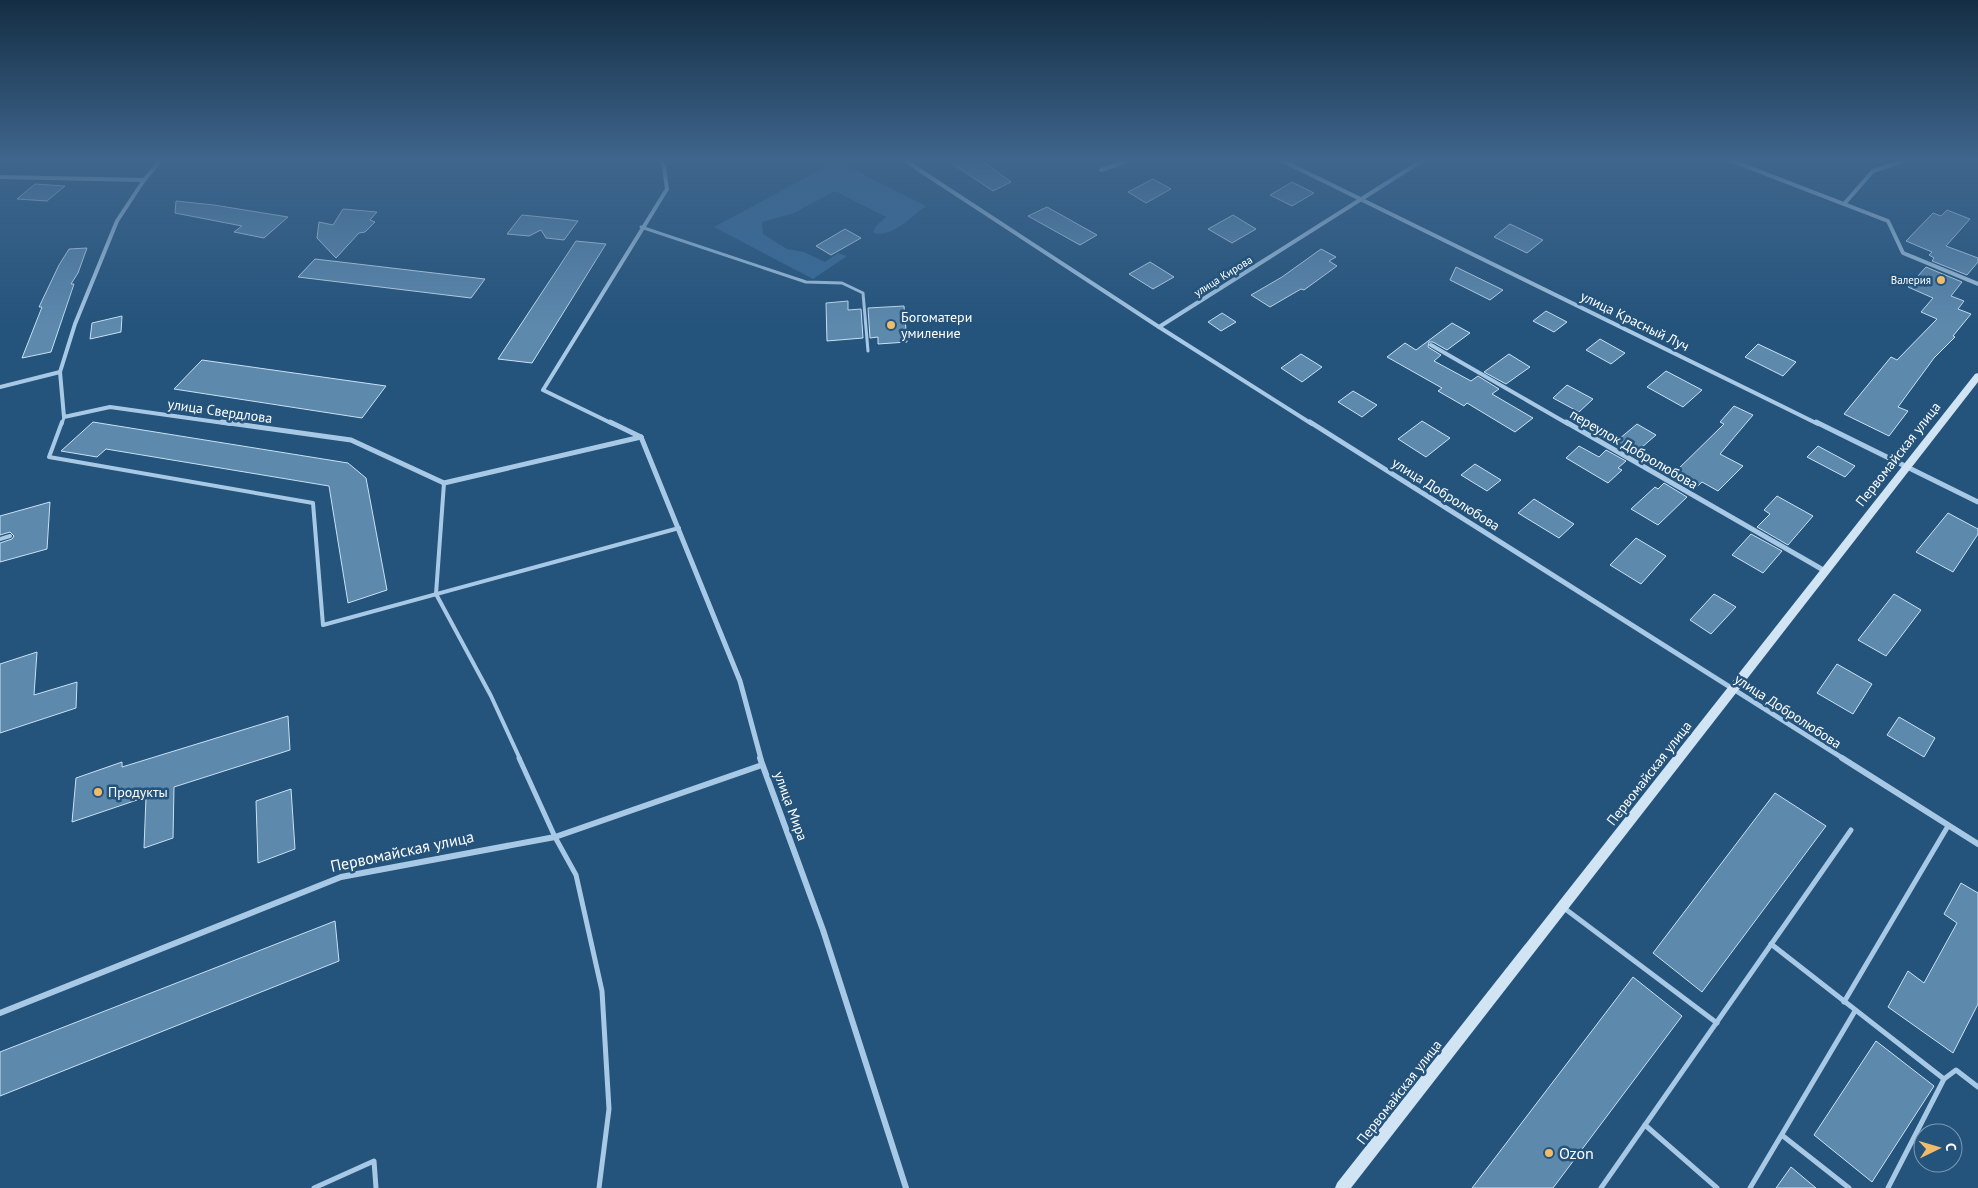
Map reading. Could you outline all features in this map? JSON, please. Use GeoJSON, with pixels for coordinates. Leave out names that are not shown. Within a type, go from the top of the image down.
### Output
{"type":"FeatureCollection","features":[{"type":"Feature","properties":{"kind":"main road","name":"Первомайская улица"},"geometry":{"type":"LineString","coordinates":[[1342,1188],[1563,908],[1906,467],[1976,383]]}},
{"type":"Feature","properties":{"kind":"street"},"geometry":{"type":"LineString","coordinates":[[64,417],[60,372],[75,324],[95,272],[122,215]]}},
{"type":"Feature","properties":{"kind":"street"},"geometry":{"type":"LineString","coordinates":[[641,437],[543,390],[649,215]]}},
{"type":"Feature","properties":{"kind":"street","name":"улица Добролюбова"},"geometry":{"type":"LineString","coordinates":[[989,215],[1159,327],[1734,689],[1780,721],[1978,844]]}},
{"type":"Feature","properties":{"kind":"street","name":"улица Кирова"},"geometry":{"type":"LineString","coordinates":[[1159,327],[1335,215]]}},
{"type":"Feature","properties":{"kind":"street","name":"улица Красный Луч"},"geometry":{"type":"LineString","coordinates":[[1394,215],[1978,502]]}},
{"type":"Feature","properties":{"kind":"street"},"geometry":{"type":"LineString","coordinates":[[1874,215],[1888,221],[1904,252],[1978,284]]}},
{"type":"Feature","properties":{"kind":"street","name":"переулок Добролюбова"},"geometry":{"type":"LineString","coordinates":[[1431,346],[1825,572]]}},
{"type":"Feature","properties":{"kind":"street"},"geometry":{"type":"LineString","coordinates":[[0,387],[60,372]]}},
{"type":"Feature","properties":{"kind":"street","name":"улица Свердлова"},"geometry":{"type":"LineString","coordinates":[[64,417],[110,407],[351,440],[444,483]]}},
{"type":"Feature","properties":{"kind":"street"},"geometry":{"type":"LineString","coordinates":[[444,483],[641,437]]}},
{"type":"Feature","properties":{"kind":"street","name":"улица Мира"},"geometry":{"type":"LineString","coordinates":[[641,437],[740,681],[762,765],[823,930],[906,1188]]}},
{"type":"Feature","properties":{"kind":"street","name":"Первомайская улица"},"geometry":{"type":"LineString","coordinates":[[0,1013],[341,877],[555,837],[762,765]]}},
{"type":"Feature","properties":{"kind":"lane"},"geometry":{"type":"LineString","coordinates":[[641,228],[806,282],[842,283],[863,293],[868,351]]}},
{"type":"Feature","properties":{"kind":"lane"},"geometry":{"type":"LineString","coordinates":[[64,417],[49,457],[313,502],[323,626],[679,528]]}},
{"type":"Feature","properties":{"kind":"lane"},"geometry":{"type":"LineString","coordinates":[[444,483],[436,594],[491,696],[555,837],[576,875],[602,991],[608,1109],[599,1188]]}},
{"type":"Feature","properties":{"kind":"lane"},"geometry":{"type":"LineString","coordinates":[[0,539],[10,536]]}},
{"type":"Feature","properties":{"kind":"lane"},"geometry":{"type":"LineString","coordinates":[[1844,1002],[1948,826]]}},
{"type":"Feature","properties":{"kind":"lane"},"geometry":{"type":"LineString","coordinates":[[1601,1188],[1851,830]]}},
{"type":"Feature","properties":{"kind":"lane"},"geometry":{"type":"LineString","coordinates":[[1563,908],[1717,1023]]}},
{"type":"Feature","properties":{"kind":"lane"},"geometry":{"type":"LineString","coordinates":[[1771,944],[1944,1079]]}},
{"type":"Feature","properties":{"kind":"lane"},"geometry":{"type":"LineString","coordinates":[[1750,1188],[1783,1136],[1856,1011]]}},
{"type":"Feature","properties":{"kind":"lane"},"geometry":{"type":"LineString","coordinates":[[1888,1188],[1944,1079],[1956,1070],[1978,1087]]}},
{"type":"Feature","properties":{"kind":"lane"},"geometry":{"type":"LineString","coordinates":[[1645,1125],[1717,1188]]}},
{"type":"Feature","properties":{"kind":"lane"},"geometry":{"type":"LineString","coordinates":[[1783,1136],[1849,1188]]}},
{"type":"Feature","properties":{"kind":"lane"},"geometry":{"type":"LineString","coordinates":[[314,1188],[374,1161],[376,1188]]}},
{"type":"Feature","properties":{"kind":"shaded area"},"geometry":{"type":"Polygon","coordinates":[[[736,215],[785,215],[762,222],[763,234],[787,249],[804,252],[825,262],[838,253],[847,256],[813,279],[714,227],[736,215]]]}},
{"type":"Feature","properties":{"kind":"shaded area"},"geometry":{"type":"Polygon","coordinates":[[[883,215],[915,215],[894,230],[880,234],[873,233],[875,227],[886,217],[883,215]]]}},
{"type":"Feature","properties":{"kind":"building"},"geometry":{"type":"Polygon","coordinates":[[[188,215],[288,217],[264,238],[234,232],[242,226],[188,215]]]}},
{"type":"Feature","properties":{"kind":"building"},"geometry":{"type":"Polygon","coordinates":[[[339,215],[374,215],[370,220],[375,222],[365,232],[359,233],[336,258],[317,238],[319,222],[333,225],[339,215]]]}},
{"type":"Feature","properties":{"kind":"building"},"geometry":{"type":"Polygon","coordinates":[[[522,215],[578,221],[564,240],[546,238],[541,230],[529,236],[507,234],[522,215]]]}},
{"type":"Feature","properties":{"kind":"building"},"geometry":{"type":"Polygon","coordinates":[[[1062,215],[1097,235],[1080,245],[1028,216],[1062,215]]]}},
{"type":"Feature","properties":{"kind":"building"},"geometry":{"type":"Polygon","coordinates":[[[1234,215],[1256,229],[1232,243],[1208,229],[1234,215]]]}},
{"type":"Feature","properties":{"kind":"building"},"geometry":{"type":"Polygon","coordinates":[[[1931,215],[1961,215],[1970,219],[1946,246],[1978,258],[1978,262],[1967,275],[1932,261],[1934,258],[1929,255],[1932,252],[1906,241],[1931,215]]]}},
{"type":"Feature","properties":{"kind":"building"},"geometry":{"type":"Polygon","coordinates":[[[1510,224],[1543,240],[1527,253],[1494,237],[1510,224]]]}},
{"type":"Feature","properties":{"kind":"building"},"geometry":{"type":"Polygon","coordinates":[[[845,229],[861,238],[831,255],[816,246],[845,229]]]}},
{"type":"Feature","properties":{"kind":"building"},"geometry":{"type":"Polygon","coordinates":[[[576,241],[606,244],[532,363],[498,359],[576,241]]]}},
{"type":"Feature","properties":{"kind":"building"},"geometry":{"type":"Polygon","coordinates":[[[87,248],[78,273],[71,284],[74,284],[51,352],[22,358],[42,307],[39,307],[59,265],[69,249],[87,248]]]}},
{"type":"Feature","properties":{"kind":"building"},"geometry":{"type":"Polygon","coordinates":[[[1321,249],[1336,257],[1329,261],[1337,266],[1304,290],[1301,289],[1270,307],[1251,295],[1282,277],[1321,249]]]}},
{"type":"Feature","properties":{"kind":"building"},"geometry":{"type":"Polygon","coordinates":[[[315,259],[485,279],[471,298],[298,277],[315,259]]]}},
{"type":"Feature","properties":{"kind":"building"},"geometry":{"type":"Polygon","coordinates":[[[1150,262],[1174,277],[1153,289],[1129,274],[1150,262]]]}},
{"type":"Feature","properties":{"kind":"building"},"geometry":{"type":"Polygon","coordinates":[[[1456,267],[1503,290],[1490,300],[1450,280],[1456,267]]]}},
{"type":"Feature","properties":{"kind":"building"},"geometry":{"type":"Polygon","coordinates":[[[1926,267],[1962,282],[1951,296],[1964,301],[1958,309],[1971,314],[1953,336],[1955,337],[1934,358],[1898,407],[1908,411],[1889,436],[1844,414],[1891,357],[1897,360],[1937,319],[1921,312],[1933,298],[1908,287],[1926,267]]]}},
{"type":"Feature","properties":{"kind":"building"},"geometry":{"type":"Polygon","coordinates":[[[848,301],[848,310],[861,309],[863,338],[827,341],[826,303],[848,301]]]}},
{"type":"Feature","properties":{"kind":"building","name":"Богоматери умиление"},"geometry":{"type":"Polygon","coordinates":[[[904,306],[907,342],[878,344],[878,337],[870,338],[868,308],[904,306]]]}},
{"type":"Feature","properties":{"kind":"building"},"geometry":{"type":"Polygon","coordinates":[[[1546,311],[1567,322],[1554,332],[1533,321],[1546,311]]]}},
{"type":"Feature","properties":{"kind":"building"},"geometry":{"type":"Polygon","coordinates":[[[1222,313],[1236,322],[1221,331],[1208,322],[1222,313]]]}},
{"type":"Feature","properties":{"kind":"building"},"geometry":{"type":"Polygon","coordinates":[[[122,316],[121,332],[90,339],[92,323],[122,316]]]}},
{"type":"Feature","properties":{"kind":"building"},"geometry":{"type":"Polygon","coordinates":[[[1452,323],[1470,333],[1447,350],[1433,342],[1429,342],[1428,347],[1441,355],[1434,361],[1471,381],[1478,376],[1499,389],[1492,394],[1533,418],[1515,432],[1467,403],[1464,406],[1438,391],[1442,388],[1387,357],[1405,343],[1416,350],[1452,323]]]}},
{"type":"Feature","properties":{"kind":"building"},"geometry":{"type":"Polygon","coordinates":[[[1600,339],[1625,353],[1611,364],[1586,350],[1600,339]]]}},
{"type":"Feature","properties":{"kind":"building"},"geometry":{"type":"Polygon","coordinates":[[[1758,344],[1796,362],[1783,376],[1745,357],[1758,344]]]}},
{"type":"Feature","properties":{"kind":"building"},"geometry":{"type":"Polygon","coordinates":[[[1301,354],[1322,367],[1302,382],[1281,368],[1301,354]]]}},
{"type":"Feature","properties":{"kind":"building"},"geometry":{"type":"Polygon","coordinates":[[[1509,354],[1530,367],[1506,384],[1484,372],[1509,354]]]}},
{"type":"Feature","properties":{"kind":"building"},"geometry":{"type":"Polygon","coordinates":[[[202,360],[386,386],[362,418],[174,389],[202,360]]]}},
{"type":"Feature","properties":{"kind":"building"},"geometry":{"type":"Polygon","coordinates":[[[1666,371],[1702,390],[1683,407],[1647,387],[1666,371]]]}},
{"type":"Feature","properties":{"kind":"building"},"geometry":{"type":"Polygon","coordinates":[[[1567,385],[1593,399],[1579,412],[1553,398],[1567,385]]]}},
{"type":"Feature","properties":{"kind":"building"},"geometry":{"type":"Polygon","coordinates":[[[1353,391],[1377,405],[1362,417],[1338,402],[1353,391]]]}},
{"type":"Feature","properties":{"kind":"building"},"geometry":{"type":"Polygon","coordinates":[[[1734,406],[1753,415],[1720,454],[1743,466],[1718,491],[1702,482],[1694,490],[1670,477],[1724,424],[1720,422],[1734,406]]]}},
{"type":"Feature","properties":{"kind":"building"},"geometry":{"type":"Polygon","coordinates":[[[1422,421],[1450,438],[1426,457],[1398,439],[1422,421]]]}},
{"type":"Feature","properties":{"kind":"building"},"geometry":{"type":"Polygon","coordinates":[[[93,422],[348,463],[366,478],[387,590],[348,603],[329,486],[106,449],[97,457],[61,451],[93,422]]]}},
{"type":"Feature","properties":{"kind":"building"},"geometry":{"type":"Polygon","coordinates":[[[1637,424],[1656,435],[1633,455],[1613,444],[1637,424]]]}},
{"type":"Feature","properties":{"kind":"building"},"geometry":{"type":"Polygon","coordinates":[[[1579,446],[1599,457],[1606,450],[1626,461],[1618,468],[1622,470],[1608,483],[1566,458],[1579,446]]]}},
{"type":"Feature","properties":{"kind":"building"},"geometry":{"type":"Polygon","coordinates":[[[1818,446],[1855,466],[1845,477],[1807,457],[1818,446]]]}},
{"type":"Feature","properties":{"kind":"building"},"geometry":{"type":"Polygon","coordinates":[[[1475,464],[1501,480],[1487,491],[1461,475],[1475,464]]]}},
{"type":"Feature","properties":{"kind":"building"},"geometry":{"type":"Polygon","coordinates":[[[1664,483],[1687,497],[1658,525],[1631,509],[1655,487],[1658,489],[1664,483]]]}},
{"type":"Feature","properties":{"kind":"building"},"geometry":{"type":"Polygon","coordinates":[[[1777,496],[1813,516],[1788,545],[1757,527],[1770,514],[1764,510],[1777,496]]]}},
{"type":"Feature","properties":{"kind":"building"},"geometry":{"type":"Polygon","coordinates":[[[1534,499],[1574,524],[1559,538],[1518,513],[1534,499]]]}},
{"type":"Feature","properties":{"kind":"building"},"geometry":{"type":"Polygon","coordinates":[[[50,502],[47,549],[0,562],[0,543],[12,539],[14,536],[10,532],[0,535],[0,516],[50,502]]]}},
{"type":"Feature","properties":{"kind":"building"},"geometry":{"type":"Polygon","coordinates":[[[1948,513],[1978,529],[1978,534],[1953,572],[1916,552],[1948,513]]]}},
{"type":"Feature","properties":{"kind":"building"},"geometry":{"type":"Polygon","coordinates":[[[1751,534],[1782,551],[1763,573],[1732,555],[1751,534]]]}},
{"type":"Feature","properties":{"kind":"building"},"geometry":{"type":"Polygon","coordinates":[[[1636,538],[1666,556],[1641,584],[1610,565],[1636,538]]]}},
{"type":"Feature","properties":{"kind":"building"},"geometry":{"type":"Polygon","coordinates":[[[1714,594],[1736,607],[1711,634],[1690,620],[1714,594]]]}},
{"type":"Feature","properties":{"kind":"building"},"geometry":{"type":"Polygon","coordinates":[[[1894,594],[1921,610],[1886,656],[1858,640],[1894,594]]]}},
{"type":"Feature","properties":{"kind":"building"},"geometry":{"type":"Polygon","coordinates":[[[37,652],[34,695],[77,682],[76,708],[0,733],[0,664],[37,652]]]}},
{"type":"Feature","properties":{"kind":"building"},"geometry":{"type":"Polygon","coordinates":[[[1837,664],[1872,684],[1853,714],[1817,693],[1837,664]]]}},
{"type":"Feature","properties":{"kind":"building"},"geometry":{"type":"Polygon","coordinates":[[[288,716],[290,750],[174,787],[173,838],[144,848],[146,797],[72,822],[76,778],[122,762],[122,767],[288,716]]]}},
{"type":"Feature","properties":{"kind":"building"},"geometry":{"type":"Polygon","coordinates":[[[1899,717],[1935,738],[1924,757],[1887,735],[1899,717]]]}},
{"type":"Feature","properties":{"kind":"building"},"geometry":{"type":"Polygon","coordinates":[[[291,789],[295,849],[258,863],[256,801],[291,789]]]}},
{"type":"Feature","properties":{"kind":"building"},"geometry":{"type":"Polygon","coordinates":[[[1775,793],[1826,826],[1702,992],[1653,953],[1775,793]]]}},
{"type":"Feature","properties":{"kind":"building"},"geometry":{"type":"Polygon","coordinates":[[[1961,883],[1978,893],[1978,1004],[1953,1053],[1888,1007],[1908,971],[1924,983],[1957,923],[1944,914],[1961,883]]]}},
{"type":"Feature","properties":{"kind":"building"},"geometry":{"type":"Polygon","coordinates":[[[335,921],[339,961],[0,1096],[0,1052],[335,921]]]}},
{"type":"Feature","properties":{"kind":"building"},"geometry":{"type":"Polygon","coordinates":[[[1633,977],[1682,1016],[1553,1188],[1472,1188],[1633,977]]]}},
{"type":"Feature","properties":{"kind":"building"},"geometry":{"type":"Polygon","coordinates":[[[1876,1041],[1934,1086],[1872,1182],[1814,1135],[1876,1041]]]}},
{"type":"Feature","properties":{"kind":"building"},"geometry":{"type":"Polygon","coordinates":[[[1791,1167],[1816,1188],[1776,1188],[1791,1167]]]}},
{"type":"Feature","properties":{"kind":"place","name":"Валерия"},"geometry":{"type":"Point","coordinates":[1941,280]}},
{"type":"Feature","properties":{"kind":"place","name":"Богоматери умиление"},"geometry":{"type":"Point","coordinates":[891,325]}},
{"type":"Feature","properties":{"kind":"place","name":"Продукты"},"geometry":{"type":"Point","coordinates":[98,792]}},
{"type":"Feature","properties":{"kind":"place","name":"Ozon"},"geometry":{"type":"Point","coordinates":[1549,1153]}}]}
